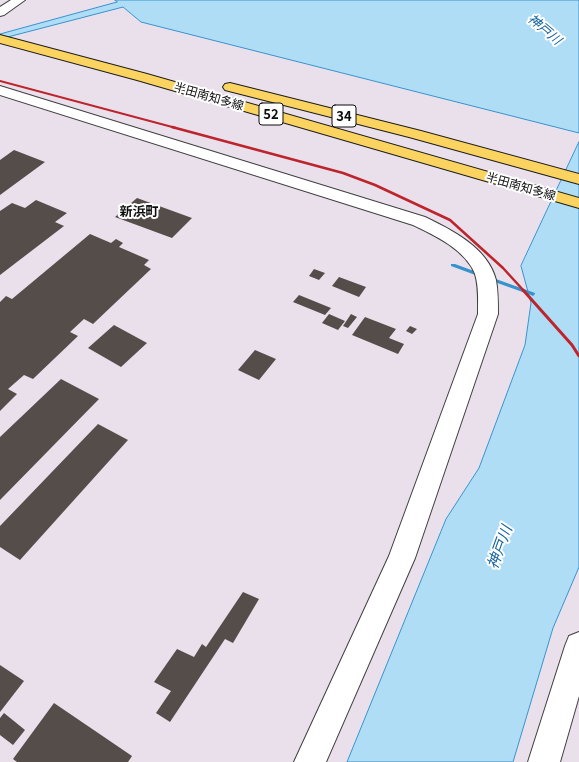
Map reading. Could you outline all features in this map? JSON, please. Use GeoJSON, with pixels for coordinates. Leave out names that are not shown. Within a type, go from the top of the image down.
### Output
{"type":"FeatureCollection","features":[{"type":"Feature","properties":{"kind":"main road","name":"半田南知多線"},"geometry":{"type":"LineString","coordinates":[[0,30],[14,40],[142,77],[531,178],[579,192]]}},
{"type":"Feature","properties":{"kind":"main road","name":"半田南知多線"},"geometry":{"type":"LineString","coordinates":[[14,40],[151,71]]}},
{"type":"Feature","properties":{"kind":"main road","name":"34"},"geometry":{"type":"LineString","coordinates":[[151,71],[205,81],[416,134],[531,178],[579,179]]}},
{"type":"Feature","properties":{"kind":"main road","name":"半田南知多線"},"geometry":{"type":"LineString","coordinates":[[531,178],[579,202]]}},
{"type":"Feature","properties":{"kind":"street"},"geometry":{"type":"LineString","coordinates":[[0,12],[19,0]]}},
{"type":"Feature","properties":{"kind":"street"},"geometry":{"type":"LineString","coordinates":[[0,90],[419,221],[443,233],[465,250],[482,268],[487,288],[488,314],[402,558],[310,762]]}},
{"type":"Feature","properties":{"kind":"street"},"geometry":{"type":"LineString","coordinates":[[544,762],[579,646]]}},
{"type":"Feature","properties":{"kind":"shaded area"},"geometry":{"type":"Polygon","coordinates":[[[0,0],[115,0],[141,22],[579,133],[579,142],[521,266],[531,303],[525,345],[479,468],[446,519],[347,762],[0,762],[0,0]]]}},
{"type":"Feature","properties":{"kind":"shaded area"},"geometry":{"type":"Polygon","coordinates":[[[579,567],[579,762],[513,762],[553,628],[579,567]]]}},
{"type":"Feature","properties":{"kind":"water","name":"神戸川"},"geometry":{"type":"Polygon","coordinates":[[[115,0],[579,0],[579,133],[141,22],[123,7],[0,39],[0,34],[117,2],[115,0]]]}},
{"type":"Feature","properties":{"kind":"water","name":"神戸川"},"geometry":{"type":"Polygon","coordinates":[[[579,142],[579,567],[553,628],[513,762],[347,762],[446,519],[479,468],[525,345],[531,303],[521,266],[579,142]]]}},
{"type":"Feature","properties":{"kind":"building"},"geometry":{"type":"Polygon","coordinates":[[[14,150],[45,162],[0,195],[0,160],[14,150]]]}},
{"type":"Feature","properties":{"kind":"building"},"geometry":{"type":"Polygon","coordinates":[[[137,198],[192,218],[172,238],[115,217],[137,198]]]}},
{"type":"Feature","properties":{"kind":"building"},"geometry":{"type":"Polygon","coordinates":[[[36,200],[67,213],[55,222],[64,226],[0,275],[0,211],[12,203],[25,208],[36,200]]]}},
{"type":"Feature","properties":{"kind":"building"},"geometry":{"type":"Polygon","coordinates":[[[90,234],[111,243],[116,239],[123,243],[119,247],[149,260],[144,265],[151,269],[93,324],[84,319],[70,332],[78,336],[33,379],[24,375],[8,389],[17,394],[0,411],[0,302],[6,296],[12,299],[90,234]]]}},
{"type":"Feature","properties":{"kind":"building"},"geometry":{"type":"Polygon","coordinates":[[[314,269],[325,273],[319,280],[309,276],[314,269]]]}},
{"type":"Feature","properties":{"kind":"building"},"geometry":{"type":"Polygon","coordinates":[[[339,277],[366,287],[359,297],[332,286],[339,277]]]}},
{"type":"Feature","properties":{"kind":"building"},"geometry":{"type":"Polygon","coordinates":[[[299,295],[331,308],[325,315],[293,302],[299,295]]]}},
{"type":"Feature","properties":{"kind":"building"},"geometry":{"type":"Polygon","coordinates":[[[329,314],[345,321],[338,330],[322,323],[329,314]]]}},
{"type":"Feature","properties":{"kind":"building"},"geometry":{"type":"Polygon","coordinates":[[[351,314],[357,317],[348,328],[343,326],[351,314]]]}},
{"type":"Feature","properties":{"kind":"building"},"geometry":{"type":"Polygon","coordinates":[[[365,317],[396,329],[389,338],[404,344],[398,354],[352,335],[365,317]]]}},
{"type":"Feature","properties":{"kind":"building"},"geometry":{"type":"Polygon","coordinates":[[[114,325],[147,343],[121,367],[88,348],[114,325]]]}},
{"type":"Feature","properties":{"kind":"building"},"geometry":{"type":"Polygon","coordinates":[[[410,326],[417,329],[412,334],[406,331],[410,326]]]}},
{"type":"Feature","properties":{"kind":"building"},"geometry":{"type":"Polygon","coordinates":[[[255,350],[276,359],[259,380],[238,370],[255,350]]]}},
{"type":"Feature","properties":{"kind":"building"},"geometry":{"type":"Polygon","coordinates":[[[61,379],[99,399],[0,500],[0,437],[61,379]]]}},
{"type":"Feature","properties":{"kind":"building"},"geometry":{"type":"Polygon","coordinates":[[[98,424],[128,440],[20,560],[0,547],[0,526],[98,424]]]}},
{"type":"Feature","properties":{"kind":"building"},"geometry":{"type":"Polygon","coordinates":[[[243,592],[259,599],[233,643],[225,639],[170,722],[156,713],[171,691],[154,682],[177,649],[194,657],[202,644],[206,647],[243,592]]]}},
{"type":"Feature","properties":{"kind":"building"},"geometry":{"type":"Polygon","coordinates":[[[0,665],[24,681],[0,712],[0,665]]]}},
{"type":"Feature","properties":{"kind":"building"},"geometry":{"type":"Polygon","coordinates":[[[54,703],[132,756],[128,762],[17,762],[13,759],[54,703]]]}},
{"type":"Feature","properties":{"kind":"building"},"geometry":{"type":"Polygon","coordinates":[[[4,713],[25,730],[13,745],[0,735],[0,718],[4,713]]]}},
{"type":"Feature","properties":{"kind":"waterway"},"geometry":{"type":"LineString","coordinates":[[453,265],[480,275]]}},
{"type":"Feature","properties":{"kind":"waterway"},"geometry":{"type":"LineString","coordinates":[[491,279],[533,294]]}},
{"type":"Feature","properties":{"kind":"railway"},"geometry":{"type":"LineString","coordinates":[[0,81],[176,128]]}},
{"type":"Feature","properties":{"kind":"railway"},"geometry":{"type":"LineString","coordinates":[[172,127],[343,173],[375,185],[450,220],[503,268],[524,291]]}},
{"type":"Feature","properties":{"kind":"railway"},"geometry":{"type":"LineString","coordinates":[[523,290],[572,345],[579,356]]}},
{"type":"Feature","properties":{"kind":"district","name":"新浜町"},"geometry":{"type":"Point","coordinates":[139,211]}}]}
